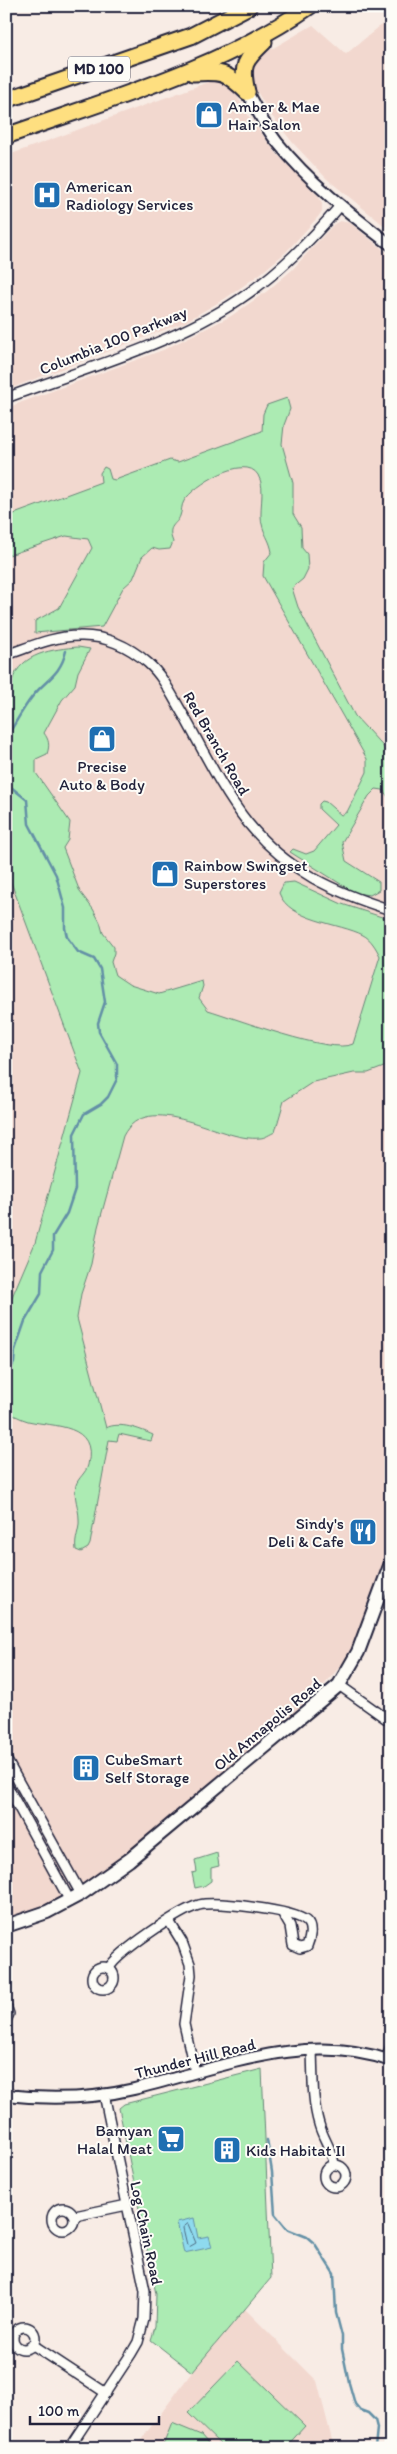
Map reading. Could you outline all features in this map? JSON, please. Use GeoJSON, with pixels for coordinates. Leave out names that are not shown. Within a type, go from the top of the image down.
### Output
{"type":"FeatureCollection","features":[{"type":"Feature","properties":{"kind":"highway"},"geometry":{"type":"LineString","coordinates":[[191,36],[243,6]]}},
{"type":"Feature","properties":{"kind":"highway","name":"MD 100"},"geometry":{"type":"LineString","coordinates":[[6,100],[191,36],[249,6]]}},
{"type":"Feature","properties":{"kind":"highway","name":"MD 100"},"geometry":{"type":"LineString","coordinates":[[6,136],[180,74],[241,48],[284,24],[310,6]]}},
{"type":"Feature","properties":{"kind":"highway"},"geometry":{"type":"LineString","coordinates":[[247,92],[242,73],[249,56],[284,24]]}},
{"type":"Feature","properties":{"kind":"highway"},"geometry":{"type":"LineString","coordinates":[[180,74],[222,73],[230,76],[247,92]]}},
{"type":"Feature","properties":{"kind":"main road","name":"Old Annapolis Road"},"geometry":{"type":"LineString","coordinates":[[6,1926],[70,1901],[129,1860],[339,1685],[358,1652],[391,1563]]}},
{"type":"Feature","properties":{"kind":"street"},"geometry":{"type":"LineString","coordinates":[[247,92],[275,140],[306,174],[340,206],[391,246]]}},
{"type":"Feature","properties":{"kind":"street","name":"Columbia 100 Parkway"},"geometry":{"type":"LineString","coordinates":[[6,398],[171,336],[218,313],[274,274],[306,245],[340,206]]}},
{"type":"Feature","properties":{"kind":"street","name":"Red Branch Road"},"geometry":{"type":"LineString","coordinates":[[6,655],[52,639],[79,636],[105,639],[134,652],[157,673],[232,800],[249,824],[266,842],[289,863],[326,886],[391,910]]}},
{"type":"Feature","properties":{"kind":"street"},"geometry":{"type":"LineString","coordinates":[[339,1685],[391,1722]]}},
{"type":"Feature","properties":{"kind":"street"},"geometry":{"type":"LineString","coordinates":[[6,1759],[82,1894]]}},
{"type":"Feature","properties":{"kind":"street"},"geometry":{"type":"LineString","coordinates":[[6,1784],[70,1901]]}},
{"type":"Feature","properties":{"kind":"street"},"geometry":{"type":"LineString","coordinates":[[109,1968],[118,1957],[189,1909],[211,1904],[248,1906],[283,1914]]}},
{"type":"Feature","properties":{"kind":"street"},"geometry":{"type":"LineString","coordinates":[[169,1921],[182,1942],[190,1964],[191,1975],[184,2024],[195,2072]]}},
{"type":"Feature","properties":{"kind":"street"},"geometry":{"type":"LineString","coordinates":[[6,2006],[9,2014],[6,2020]]}},
{"type":"Feature","properties":{"kind":"street"},"geometry":{"type":"LineString","coordinates":[[389,2061],[391,2046]]}},
{"type":"Feature","properties":{"kind":"street"},"geometry":{"type":"LineString","coordinates":[[312,2050],[316,2114],[322,2135],[333,2154],[334,2164]]}},
{"type":"Feature","properties":{"kind":"street","name":"Thunder Hill Road"},"geometry":{"type":"LineString","coordinates":[[6,2094],[54,2098],[104,2094],[271,2054],[312,2050],[348,2052],[389,2061]]}},
{"type":"Feature","properties":{"kind":"street","name":"Log Chain Road"},"geometry":{"type":"LineString","coordinates":[[69,2448],[138,2342],[144,2319],[145,2291],[104,2094]]}},
{"type":"Feature","properties":{"kind":"street"},"geometry":{"type":"LineString","coordinates":[[75,2216],[127,2205]]}},
{"type":"Feature","properties":{"kind":"street"},"geometry":{"type":"LineString","coordinates":[[34,2345],[106,2393]]}},
{"type":"Feature","properties":{"kind":"shaded area"},"geometry":{"type":"Polygon","coordinates":[[[391,17],[391,231],[327,179],[293,143],[271,115],[251,82],[251,70],[258,57],[313,25],[346,54],[391,17]]]}},
{"type":"Feature","properties":{"kind":"shaded area"},"geometry":{"type":"Polygon","coordinates":[[[220,80],[233,89],[251,120],[277,154],[319,197],[322,203],[322,211],[318,217],[286,252],[260,274],[226,298],[185,322],[6,390],[6,156],[211,81],[220,80]]]}},
{"type":"Feature","properties":{"kind":"shaded area"},"geometry":{"type":"Polygon","coordinates":[[[340,221],[350,223],[391,256],[391,1543],[363,1625],[344,1662],[318,1692],[125,1855],[73,1892],[46,1906],[6,1920],[6,408],[163,350],[231,316],[266,292],[292,270],[334,224],[340,221]]]}},
{"type":"Feature","properties":{"kind":"shaded area"},"geometry":{"type":"Polygon","coordinates":[[[245,2309],[317,2381],[334,2448],[135,2448],[192,2372],[245,2309]]]}},
{"type":"Feature","properties":{"kind":"green space"},"geometry":{"type":"Polygon","coordinates":[[[287,398],[290,409],[284,425],[282,444],[293,483],[293,514],[301,527],[302,548],[307,554],[308,569],[303,579],[292,588],[298,607],[355,716],[391,755],[391,801],[383,790],[376,789],[369,796],[342,842],[346,861],[379,882],[379,890],[370,895],[355,893],[290,852],[293,849],[306,854],[314,851],[336,825],[319,809],[319,804],[322,801],[326,802],[341,815],[347,812],[367,772],[367,759],[263,576],[264,562],[272,552],[261,522],[262,487],[258,475],[251,469],[231,470],[208,480],[189,495],[183,503],[179,519],[171,529],[173,542],[170,549],[159,550],[152,548],[142,557],[133,579],[123,588],[102,627],[35,633],[35,621],[59,608],[92,548],[88,539],[66,536],[6,556],[6,517],[101,482],[100,473],[104,467],[108,469],[111,479],[115,480],[170,460],[178,462],[262,431],[263,414],[267,405],[287,398]]]}},
{"type":"Feature","properties":{"kind":"green space"},"geometry":{"type":"Polygon","coordinates":[[[78,647],[90,649],[78,672],[75,685],[62,700],[44,733],[49,743],[48,751],[47,754],[36,759],[36,773],[70,822],[68,840],[63,848],[80,892],[93,909],[103,933],[114,947],[111,962],[115,975],[130,985],[159,994],[202,981],[203,986],[199,998],[208,1010],[305,1040],[342,1046],[353,1044],[380,956],[366,937],[293,910],[279,893],[284,883],[294,882],[342,904],[391,920],[391,1059],[389,1065],[368,1073],[354,1073],[313,1082],[284,1101],[275,1132],[264,1137],[244,1137],[167,1116],[149,1116],[134,1122],[123,1136],[98,1227],[91,1264],[81,1294],[77,1318],[106,1428],[117,1425],[136,1428],[153,1435],[151,1441],[119,1434],[117,1441],[109,1440],[90,1544],[88,1548],[81,1552],[76,1550],[79,1515],[75,1489],[77,1482],[86,1471],[88,1465],[89,1451],[86,1441],[80,1434],[61,1426],[28,1421],[6,1413],[6,1311],[35,1243],[82,1073],[6,869],[6,704],[16,672],[30,658],[49,651],[78,647]]]}},
{"type":"Feature","properties":{"kind":"green space"},"geometry":{"type":"Polygon","coordinates":[[[217,1853],[219,1866],[211,1868],[211,1881],[204,1886],[195,1888],[192,1873],[197,1872],[195,1860],[217,1853]]]}},
{"type":"Feature","properties":{"kind":"green space"},"geometry":{"type":"Polygon","coordinates":[[[262,2069],[271,2278],[192,2372],[151,2340],[155,2327],[156,2294],[119,2108],[124,2104],[262,2069]]]}},
{"type":"Feature","properties":{"kind":"green space"},"geometry":{"type":"Polygon","coordinates":[[[238,2361],[305,2426],[285,2448],[224,2448],[188,2413],[238,2361]]]}},
{"type":"Feature","properties":{"kind":"green space"},"geometry":{"type":"Polygon","coordinates":[[[172,2423],[201,2435],[212,2448],[162,2448],[172,2423]]]}},
{"type":"Feature","properties":{"kind":"water"},"geometry":{"type":"Polygon","coordinates":[[[194,2218],[198,2238],[209,2236],[212,2247],[184,2253],[177,2222],[194,2218]]]}},
{"type":"Feature","properties":{"kind":"waterway"},"geometry":{"type":"LineString","coordinates":[[6,738],[32,697],[56,672],[66,651]]}},
{"type":"Feature","properties":{"kind":"waterway"},"geometry":{"type":"LineString","coordinates":[[6,783],[27,800],[29,824],[56,875],[65,908],[67,937],[78,952],[94,959],[100,969],[105,1002],[98,1023],[99,1032],[117,1064],[117,1079],[108,1097],[101,1104],[84,1114],[74,1134],[75,1189],[67,1213],[53,1236],[53,1250],[42,1271],[41,1294],[25,1321],[15,1350],[14,1363],[6,1377]]}},
{"type":"Feature","properties":{"kind":"waterway"},"geometry":{"type":"LineString","coordinates":[[267,2140],[272,2172],[275,2214],[287,2229],[307,2237],[315,2244],[334,2274],[336,2313],[342,2336],[342,2349],[349,2383],[355,2404],[360,2410],[368,2413],[375,2420],[377,2428],[375,2448]]}},
{"type":"Feature","properties":{"kind":"place","name":"Amber & Mae Hair Salon"},"geometry":{"type":"Point","coordinates":[209,115]}},
{"type":"Feature","properties":{"kind":"place","name":"American Radiology Services"},"geometry":{"type":"Point","coordinates":[47,195]}},
{"type":"Feature","properties":{"kind":"place","name":"Precise Auto & Body"},"geometry":{"type":"Point","coordinates":[102,739]}},
{"type":"Feature","properties":{"kind":"place","name":"Rainbow Swingset Superstores"},"geometry":{"type":"Point","coordinates":[165,874]}},
{"type":"Feature","properties":{"kind":"place","name":"Sindy's Deli & Cafe"},"geometry":{"type":"Point","coordinates":[363,1532]}},
{"type":"Feature","properties":{"kind":"place","name":"CubeSmart Self Storage"},"geometry":{"type":"Point","coordinates":[86,1768]}},
{"type":"Feature","properties":{"kind":"place","name":"Bamyan Halal Meat"},"geometry":{"type":"Point","coordinates":[171,2139]}},
{"type":"Feature","properties":{"kind":"place","name":"Kids Habitat II"},"geometry":{"type":"Point","coordinates":[227,2150]}}]}
